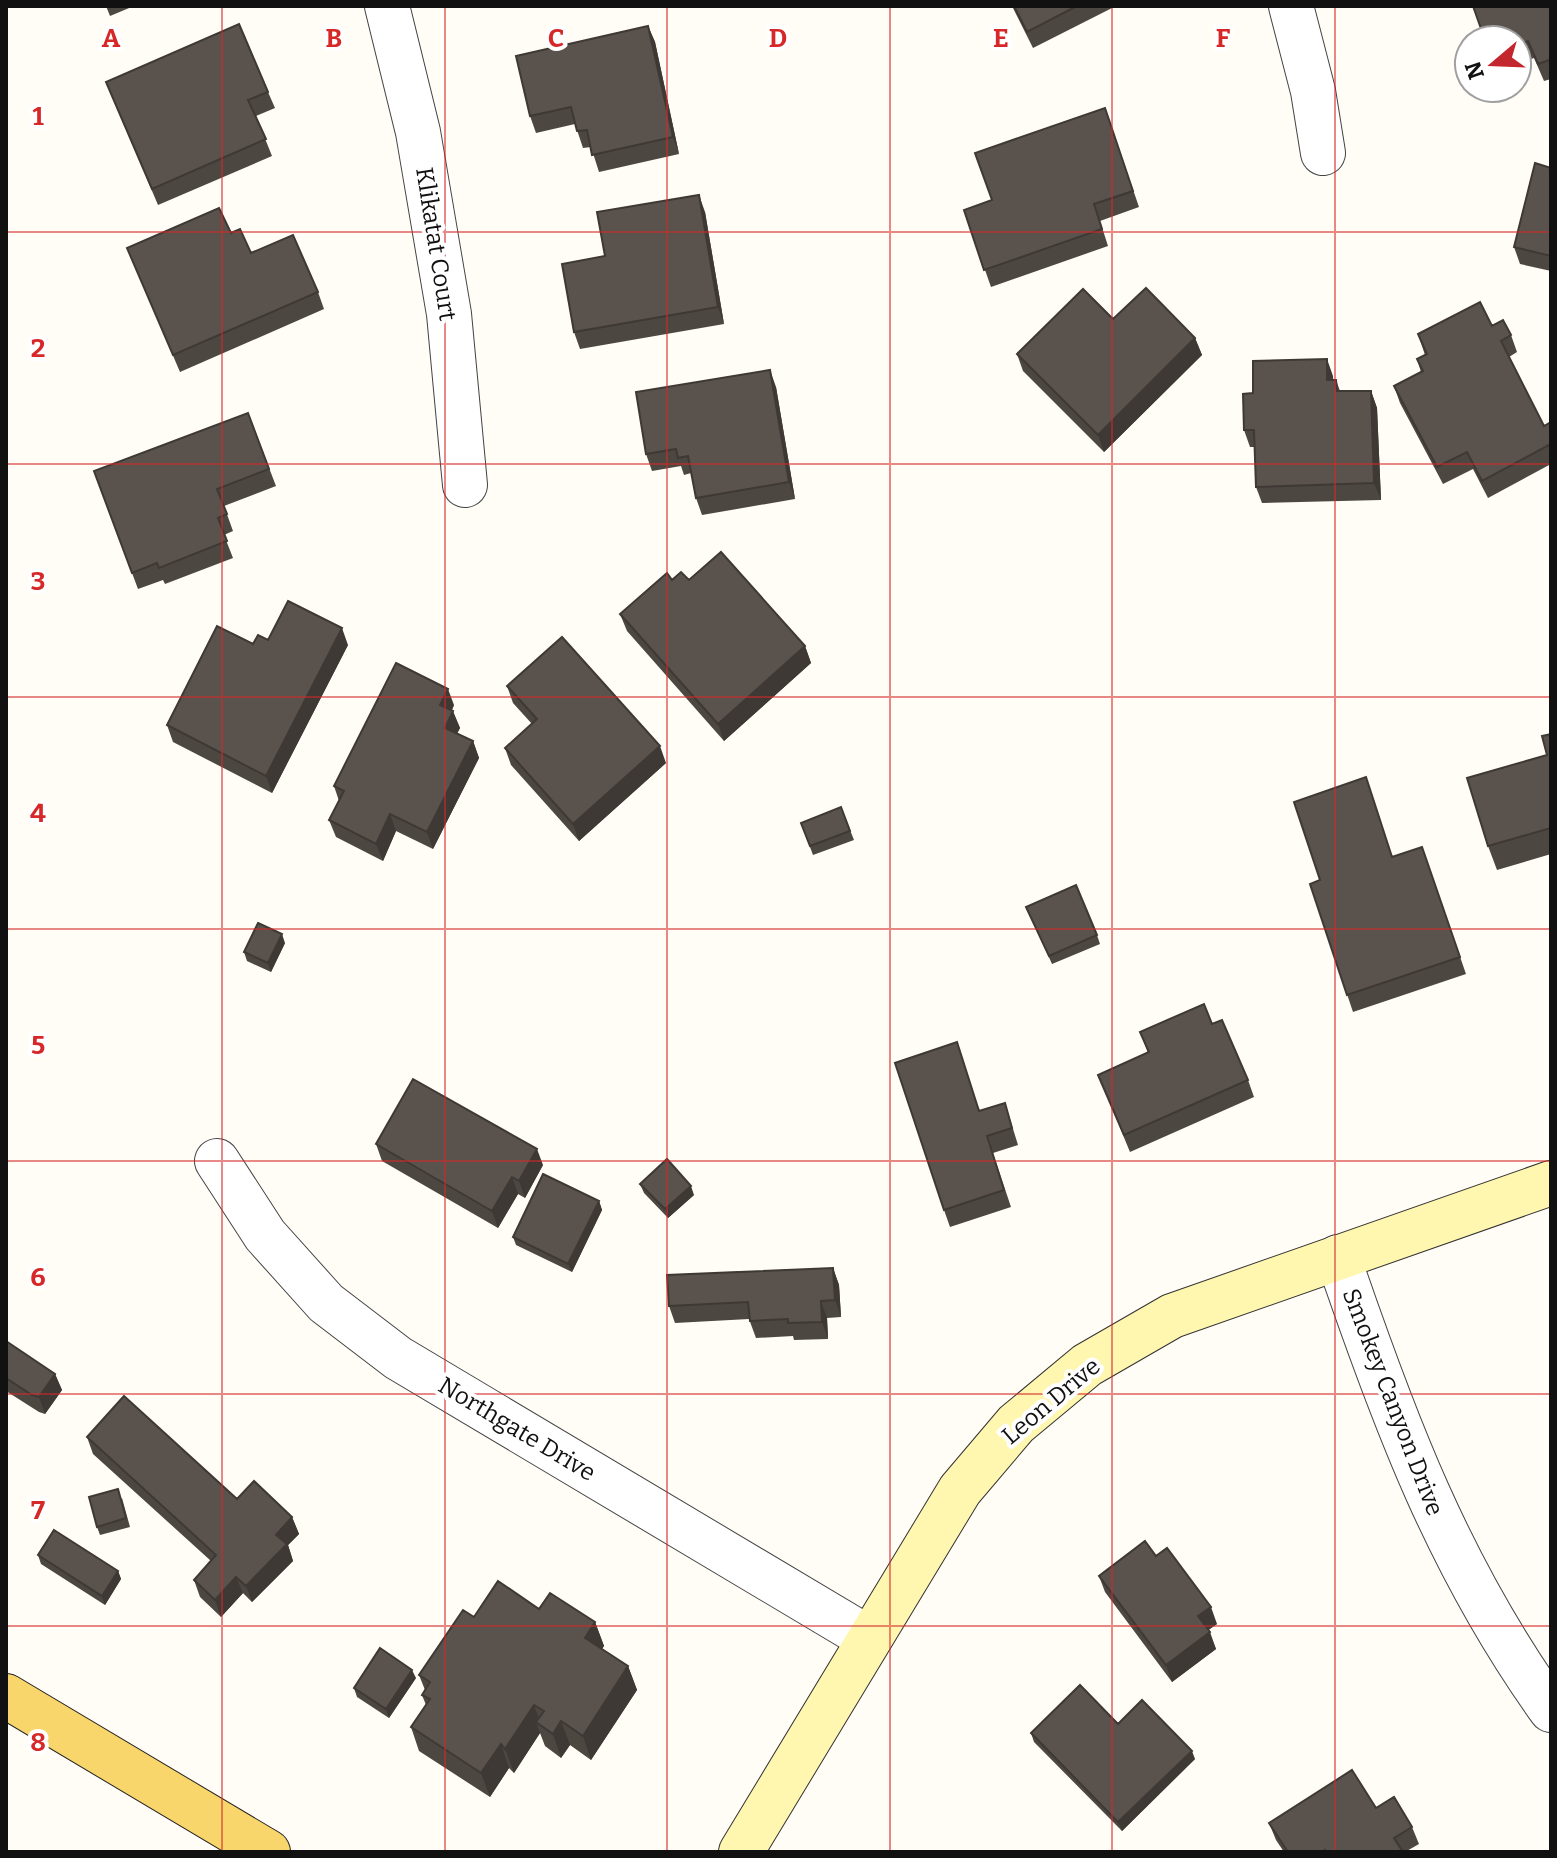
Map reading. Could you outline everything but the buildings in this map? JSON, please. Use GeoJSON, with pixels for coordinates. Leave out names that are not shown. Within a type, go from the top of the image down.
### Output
{"type":"FeatureCollection","features":[{"type":"Feature","properties":{"kind":"main road"},"geometry":{"type":"LineString","coordinates":[[6,1696],[268,1852]]}},
{"type":"Feature","properties":{"kind":"street","name":"Klikatat Court"},"geometry":{"type":"LineString","coordinates":[[387,6],[418,132],[449,314],[465,485]]}},
{"type":"Feature","properties":{"kind":"street"},"geometry":{"type":"LineString","coordinates":[[1291,6],[1313,91],[1323,153]]}},
{"type":"Feature","properties":{"kind":"street","name":"Northgate Drive"},"geometry":{"type":"LineString","coordinates":[[217,1161],[265,1235],[326,1303],[398,1358],[868,1638]]}},
{"type":"Feature","properties":{"kind":"street","name":"Leon Drive"},"geometry":{"type":"LineString","coordinates":[[741,1852],[960,1490],[1016,1424],[1087,1365],[1172,1316],[1551,1183]]}},
{"type":"Feature","properties":{"kind":"street","name":"Smokey Canyon Drive"},"geometry":{"type":"LineString","coordinates":[[1338,1257],[1390,1408],[1444,1534],[1512,1657],[1551,1710]]}}]}
